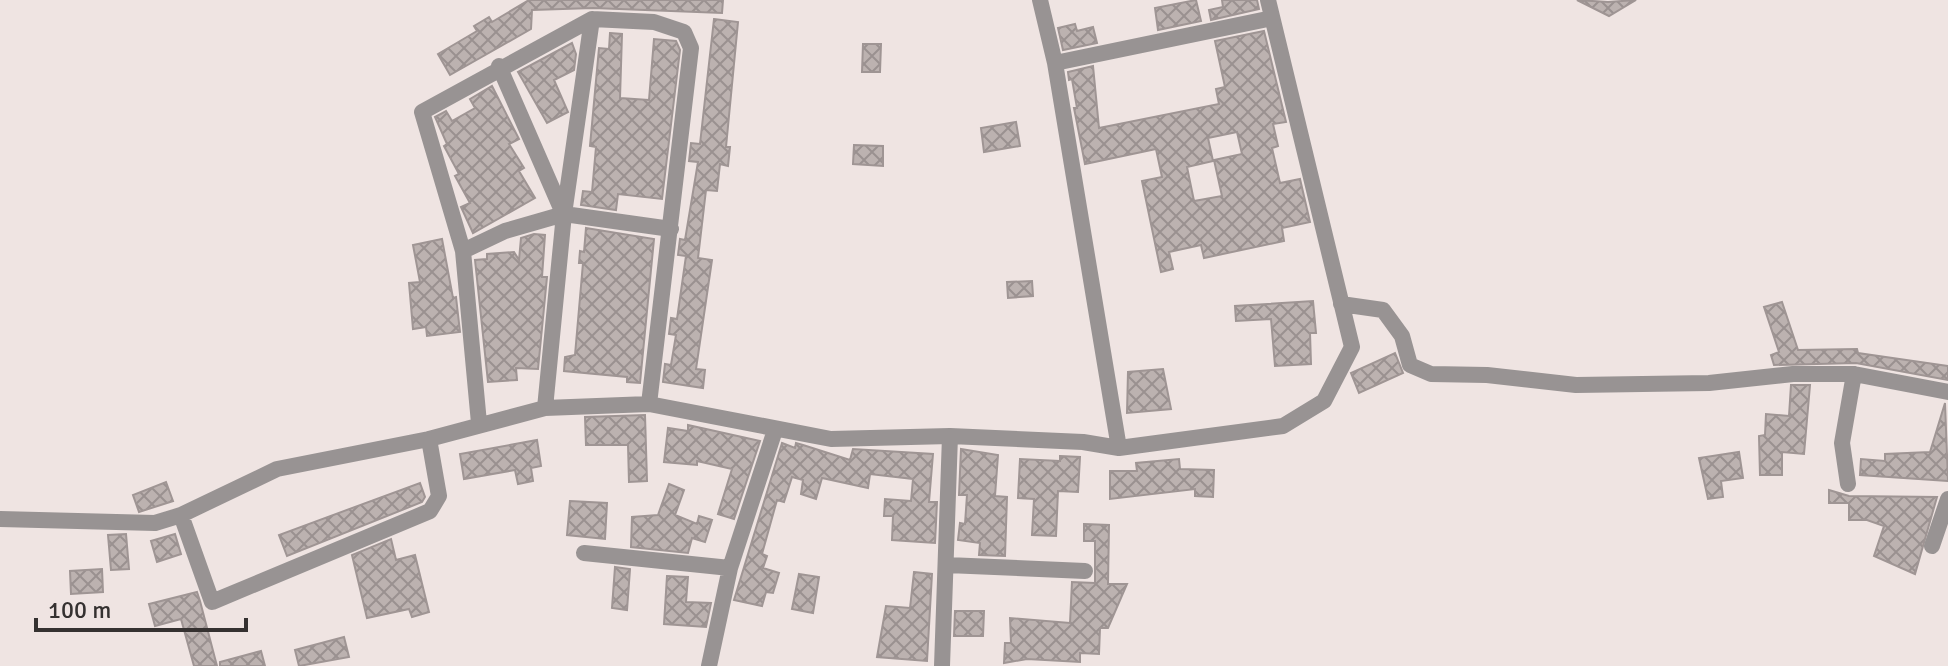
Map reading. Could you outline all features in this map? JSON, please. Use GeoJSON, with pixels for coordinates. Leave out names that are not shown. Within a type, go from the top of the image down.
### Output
{"type":"FeatureCollection","features":[{"type":"Feature","properties":{"kind":"street"},"geometry":{"type":"LineString","coordinates":[[1040,0],[1055,63],[1119,448]]}},
{"type":"Feature","properties":{"kind":"street"},"geometry":{"type":"LineString","coordinates":[[0,519],[155,523],[181,515],[277,469],[429,439],[479,423],[545,408],[649,404],[831,439],[950,436],[1083,442],[1119,448],[1283,426],[1324,401],[1352,347],[1268,0]]}},
{"type":"Feature","properties":{"kind":"street"},"geometry":{"type":"LineString","coordinates":[[1055,63],[1272,18]]}},
{"type":"Feature","properties":{"kind":"street"},"geometry":{"type":"LineString","coordinates":[[545,408],[564,214],[592,19]]}},
{"type":"Feature","properties":{"kind":"street"},"geometry":{"type":"LineString","coordinates":[[479,423],[463,251],[422,112],[499,66],[592,19],[654,22],[684,32],[691,48],[649,404]]}},
{"type":"Feature","properties":{"kind":"street"},"geometry":{"type":"LineString","coordinates":[[499,66],[564,214]]}},
{"type":"Feature","properties":{"kind":"street"},"geometry":{"type":"LineString","coordinates":[[463,251],[505,231],[564,214],[671,229]]}},
{"type":"Feature","properties":{"kind":"street"},"geometry":{"type":"LineString","coordinates":[[1341,304],[1383,310],[1402,336],[1410,365],[1431,374],[1487,375],[1576,385],[1709,383],[1793,374],[1854,374],[1948,392]]}},
{"type":"Feature","properties":{"kind":"street"},"geometry":{"type":"LineString","coordinates":[[1848,484],[1842,443],[1854,374]]}},
{"type":"Feature","properties":{"kind":"street"},"geometry":{"type":"LineString","coordinates":[[709,666],[730,568],[775,430]]}},
{"type":"Feature","properties":{"kind":"street"},"geometry":{"type":"LineString","coordinates":[[942,666],[950,436]]}},
{"type":"Feature","properties":{"kind":"street"},"geometry":{"type":"LineString","coordinates":[[181,515],[212,602],[430,511],[439,496],[429,439]]}},
{"type":"Feature","properties":{"kind":"street"},"geometry":{"type":"LineString","coordinates":[[1932,546],[1948,499]]}},
{"type":"Feature","properties":{"kind":"street"},"geometry":{"type":"LineString","coordinates":[[584,553],[730,568]]}},
{"type":"Feature","properties":{"kind":"street"},"geometry":{"type":"LineString","coordinates":[[947,565],[1085,571]]}},
{"type":"Feature","properties":{"kind":"building"},"geometry":{"type":"Polygon","coordinates":[[[529,0],[723,0],[722,13],[593,8],[532,10],[531,29],[450,75],[438,54],[477,31],[474,26],[489,17],[492,22],[529,0]]]}},
{"type":"Feature","properties":{"kind":"building"},"geometry":{"type":"Polygon","coordinates":[[[1196,0],[1201,21],[1158,30],[1155,8],[1196,0]]]}},
{"type":"Feature","properties":{"kind":"building"},"geometry":{"type":"Polygon","coordinates":[[[1222,0],[1257,0],[1259,9],[1211,20],[1209,10],[1223,7],[1222,0]]]}},
{"type":"Feature","properties":{"kind":"building"},"geometry":{"type":"Polygon","coordinates":[[[1577,0],[1608,2],[1636,0],[1609,16],[1577,0]]]}},
{"type":"Feature","properties":{"kind":"building"},"geometry":{"type":"Polygon","coordinates":[[[714,19],[738,22],[726,147],[730,147],[728,166],[720,164],[717,191],[706,190],[698,258],[712,260],[696,369],[705,370],[703,388],[663,382],[665,364],[671,365],[676,335],[669,334],[671,318],[677,319],[686,256],[678,255],[680,239],[685,240],[698,162],[689,161],[691,143],[700,144],[714,19]]]}},
{"type":"Feature","properties":{"kind":"building"},"geometry":{"type":"Polygon","coordinates":[[[1075,24],[1077,31],[1093,27],[1097,43],[1063,50],[1058,28],[1075,24]]]}},
{"type":"Feature","properties":{"kind":"building"},"geometry":{"type":"Polygon","coordinates":[[[1264,31],[1286,122],[1273,124],[1278,146],[1272,148],[1280,183],[1300,179],[1310,222],[1282,228],[1284,241],[1204,258],[1201,245],[1169,252],[1173,269],[1161,272],[1142,181],[1162,177],[1156,149],[1085,164],[1074,108],[1077,108],[1072,79],[1069,80],[1068,72],[1093,66],[1099,128],[1219,104],[1216,89],[1225,87],[1215,41],[1264,31]],[[1237,132],[1208,138],[1213,161],[1187,167],[1194,201],[1222,196],[1214,160],[1242,154],[1237,132]]]}},
{"type":"Feature","properties":{"kind":"building"},"geometry":{"type":"Polygon","coordinates":[[[610,33],[622,34],[620,98],[649,100],[654,39],[676,41],[680,50],[662,199],[618,194],[616,210],[581,205],[583,191],[592,192],[596,147],[590,146],[599,48],[609,49],[610,33]]]}},
{"type":"Feature","properties":{"kind":"building"},"geometry":{"type":"Polygon","coordinates":[[[572,43],[576,54],[574,70],[554,80],[568,112],[547,123],[518,72],[572,43]]]}},
{"type":"Feature","properties":{"kind":"building"},"geometry":{"type":"Polygon","coordinates":[[[863,44],[881,44],[880,72],[862,72],[863,44]]]}},
{"type":"Feature","properties":{"kind":"building"},"geometry":{"type":"Polygon","coordinates":[[[492,86],[519,139],[509,144],[524,168],[519,171],[535,198],[473,233],[461,207],[470,203],[455,176],[459,174],[444,146],[447,144],[435,117],[446,111],[452,121],[475,108],[470,99],[492,86]]]}},
{"type":"Feature","properties":{"kind":"building"},"geometry":{"type":"Polygon","coordinates":[[[1016,122],[1020,146],[984,152],[981,128],[1016,122]]]}},
{"type":"Feature","properties":{"kind":"building"},"geometry":{"type":"Polygon","coordinates":[[[854,145],[883,146],[883,166],[853,164],[854,145]]]}},
{"type":"Feature","properties":{"kind":"building"},"geometry":{"type":"Polygon","coordinates":[[[586,228],[654,239],[640,383],[627,382],[627,377],[564,371],[565,357],[575,355],[583,263],[579,263],[580,251],[584,252],[586,228]]]}},
{"type":"Feature","properties":{"kind":"building"},"geometry":{"type":"Polygon","coordinates":[[[545,235],[542,277],[547,277],[538,369],[516,368],[517,380],[488,382],[475,260],[487,259],[487,254],[514,252],[519,260],[521,238],[545,235]]]}},
{"type":"Feature","properties":{"kind":"building"},"geometry":{"type":"Polygon","coordinates":[[[442,239],[453,298],[456,297],[460,332],[427,336],[426,327],[413,329],[409,283],[420,282],[413,245],[442,239]]]}},
{"type":"Feature","properties":{"kind":"building"},"geometry":{"type":"Polygon","coordinates":[[[1032,281],[1033,296],[1008,298],[1007,282],[1032,281]]]}},
{"type":"Feature","properties":{"kind":"building"},"geometry":{"type":"Polygon","coordinates":[[[1313,301],[1316,333],[1310,333],[1311,364],[1275,366],[1271,319],[1236,321],[1235,306],[1313,301]]]}},
{"type":"Feature","properties":{"kind":"building"},"geometry":{"type":"Polygon","coordinates":[[[1782,302],[1798,350],[1857,349],[1858,353],[1948,366],[1948,380],[1856,363],[1774,365],[1771,355],[1779,352],[1764,307],[1782,302]]]}},
{"type":"Feature","properties":{"kind":"building"},"geometry":{"type":"Polygon","coordinates":[[[1395,353],[1403,373],[1359,393],[1351,373],[1395,353]]]}},
{"type":"Feature","properties":{"kind":"building"},"geometry":{"type":"Polygon","coordinates":[[[1163,369],[1171,409],[1127,413],[1128,372],[1163,369]]]}},
{"type":"Feature","properties":{"kind":"building"},"geometry":{"type":"Polygon","coordinates":[[[1791,385],[1810,385],[1804,454],[1782,452],[1782,475],[1760,475],[1759,436],[1765,435],[1766,414],[1789,416],[1791,385]]]}},
{"type":"Feature","properties":{"kind":"building"},"geometry":{"type":"Polygon","coordinates":[[[1945,403],[1948,481],[1860,475],[1861,459],[1885,461],[1885,454],[1930,452],[1945,403]]]}},
{"type":"Feature","properties":{"kind":"building"},"geometry":{"type":"Polygon","coordinates":[[[645,415],[647,481],[629,482],[628,445],[586,445],[585,417],[645,415]]]}},
{"type":"Feature","properties":{"kind":"building"},"geometry":{"type":"Polygon","coordinates":[[[688,425],[760,441],[734,519],[718,514],[732,469],[697,461],[697,465],[664,462],[668,428],[688,431],[688,425]]]}},
{"type":"Feature","properties":{"kind":"building"},"geometry":{"type":"Polygon","coordinates":[[[537,440],[541,466],[531,468],[533,481],[518,484],[515,470],[464,479],[460,454],[537,440]]]}},
{"type":"Feature","properties":{"kind":"building"},"geometry":{"type":"Polygon","coordinates":[[[782,443],[795,448],[796,443],[850,460],[853,449],[933,454],[929,502],[937,502],[935,543],[892,540],[893,516],[884,516],[885,499],[911,501],[913,479],[870,474],[868,488],[822,478],[816,499],[801,494],[803,480],[792,477],[784,502],[777,500],[762,554],[767,556],[763,568],[779,573],[773,593],[766,592],[762,606],[734,600],[782,443]]]}},
{"type":"Feature","properties":{"kind":"building"},"geometry":{"type":"Polygon","coordinates":[[[961,449],[998,455],[995,496],[1007,497],[1005,556],[979,555],[980,543],[958,540],[960,523],[965,524],[967,495],[959,495],[961,449]]]}},
{"type":"Feature","properties":{"kind":"building"},"geometry":{"type":"Polygon","coordinates":[[[1739,452],[1743,478],[1721,481],[1723,497],[1708,499],[1699,458],[1739,452]]]}},
{"type":"Feature","properties":{"kind":"building"},"geometry":{"type":"Polygon","coordinates":[[[1060,456],[1080,457],[1078,492],[1058,491],[1056,536],[1032,535],[1034,499],[1018,498],[1020,459],[1060,461],[1060,456]]]}},
{"type":"Feature","properties":{"kind":"building"},"geometry":{"type":"Polygon","coordinates":[[[1179,459],[1180,469],[1214,470],[1213,497],[1195,496],[1195,489],[1110,499],[1110,471],[1137,471],[1136,463],[1179,459]]]}},
{"type":"Feature","properties":{"kind":"building"},"geometry":{"type":"Polygon","coordinates":[[[166,482],[173,501],[139,512],[133,495],[166,482]]]}},
{"type":"Feature","properties":{"kind":"building"},"geometry":{"type":"Polygon","coordinates":[[[420,483],[425,497],[422,502],[287,556],[279,535],[420,483]]]}},
{"type":"Feature","properties":{"kind":"building"},"geometry":{"type":"Polygon","coordinates":[[[669,484],[684,490],[675,515],[697,524],[699,516],[712,520],[705,542],[692,538],[688,553],[631,547],[632,517],[658,515],[669,484]]]}},
{"type":"Feature","properties":{"kind":"building"},"geometry":{"type":"Polygon","coordinates":[[[1829,490],[1849,496],[1937,497],[1915,574],[1874,556],[1884,526],[1867,520],[1849,520],[1849,503],[1829,503],[1829,490]]]}},
{"type":"Feature","properties":{"kind":"building"},"geometry":{"type":"Polygon","coordinates":[[[570,501],[607,503],[605,539],[567,535],[570,501]]]}},
{"type":"Feature","properties":{"kind":"building"},"geometry":{"type":"Polygon","coordinates":[[[1084,524],[1109,525],[1108,584],[1127,584],[1108,628],[1100,628],[1099,654],[1080,653],[1080,662],[1027,659],[1004,663],[1005,643],[1011,643],[1010,618],[1070,623],[1072,582],[1095,583],[1095,541],[1084,541],[1084,524]]]}},
{"type":"Feature","properties":{"kind":"building"},"geometry":{"type":"Polygon","coordinates":[[[126,534],[129,569],[111,570],[108,535],[126,534]]]}},
{"type":"Feature","properties":{"kind":"building"},"geometry":{"type":"Polygon","coordinates":[[[175,534],[181,554],[157,562],[151,541],[175,534]]]}},
{"type":"Feature","properties":{"kind":"building"},"geometry":{"type":"Polygon","coordinates":[[[391,539],[396,560],[415,555],[429,612],[412,617],[409,609],[367,618],[352,555],[391,539]]]}},
{"type":"Feature","properties":{"kind":"building"},"geometry":{"type":"Polygon","coordinates":[[[615,567],[630,569],[627,610],[612,608],[615,567]]]}},
{"type":"Feature","properties":{"kind":"building"},"geometry":{"type":"Polygon","coordinates":[[[102,569],[103,592],[71,594],[70,571],[102,569]]]}},
{"type":"Feature","properties":{"kind":"building"},"geometry":{"type":"Polygon","coordinates":[[[914,572],[932,574],[927,661],[877,657],[886,606],[910,608],[914,572]]]}},
{"type":"Feature","properties":{"kind":"building"},"geometry":{"type":"Polygon","coordinates":[[[799,574],[819,577],[813,613],[792,609],[799,574]]]}},
{"type":"Feature","properties":{"kind":"building"},"geometry":{"type":"Polygon","coordinates":[[[667,576],[688,577],[686,602],[711,603],[706,627],[664,624],[667,576]]]}},
{"type":"Feature","properties":{"kind":"building"},"geometry":{"type":"Polygon","coordinates":[[[197,592],[217,666],[194,666],[181,619],[155,626],[149,604],[197,592]]]}},
{"type":"Feature","properties":{"kind":"building"},"geometry":{"type":"Polygon","coordinates":[[[955,611],[984,611],[983,636],[954,636],[955,611]]]}},
{"type":"Feature","properties":{"kind":"building"},"geometry":{"type":"Polygon","coordinates":[[[344,637],[349,657],[299,666],[295,650],[344,637]]]}},
{"type":"Feature","properties":{"kind":"building"},"geometry":{"type":"Polygon","coordinates":[[[261,651],[265,666],[220,666],[220,662],[261,651]]]}}]}
